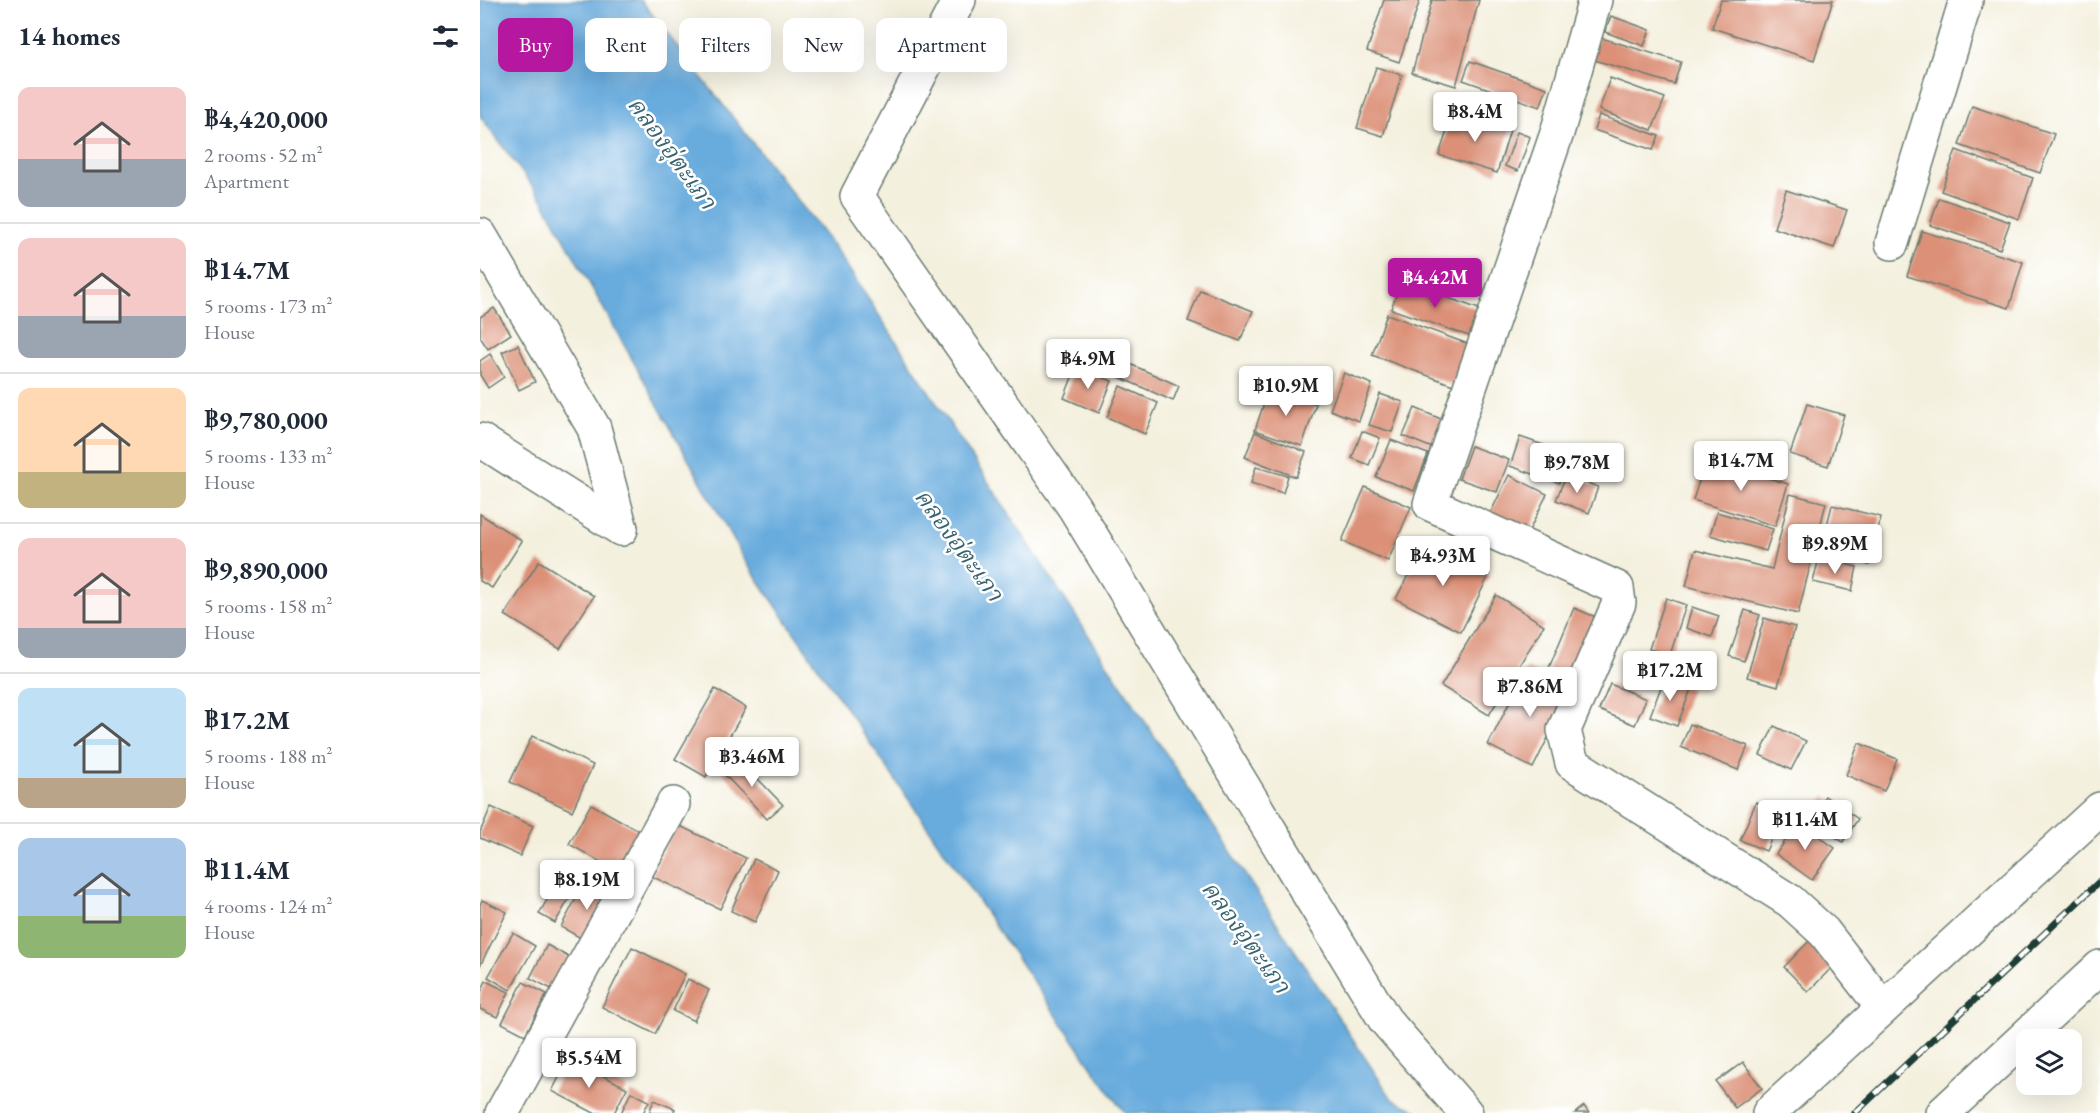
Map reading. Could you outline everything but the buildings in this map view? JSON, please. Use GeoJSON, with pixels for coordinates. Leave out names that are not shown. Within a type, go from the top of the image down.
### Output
{"type":"FeatureCollection","features":[{"type":"Feature","properties":{"kind":"street"},"geometry":{"type":"LineString","coordinates":[[959,0],[857,196],[1074,507],[1385,1020],[1466,1113]]}},
{"type":"Feature","properties":{"kind":"street"},"geometry":{"type":"LineString","coordinates":[[1595,0],[1557,133],[1430,504],[1617,588],[1619,603],[1564,730],[1572,763],[1790,901],[1824,932],[1883,1008]]}},
{"type":"Feature","properties":{"kind":"street"},"geometry":{"type":"LineString","coordinates":[[1892,243],[1966,0]]}},
{"type":"Feature","properties":{"kind":"street"},"geometry":{"type":"LineString","coordinates":[[480,235],[594,428],[621,530],[480,440]]}},
{"type":"Feature","properties":{"kind":"street"},"geometry":{"type":"LineString","coordinates":[[502,1113],[673,804]]}},
{"type":"Feature","properties":{"kind":"street"},"geometry":{"type":"LineString","coordinates":[[1769,1113],[2100,808]]}},
{"type":"Feature","properties":{"kind":"street"},"geometry":{"type":"LineString","coordinates":[[1943,1113],[2100,967]]}},
{"type":"Feature","properties":{"kind":"water","name":"คลองอุ่ตะเภา"},"geometry":{"type":"Polygon","coordinates":[[[480,0],[641,0],[655,18],[585,18],[585,72],[667,72],[667,33],[679,49],[679,72],[697,72],[835,248],[1392,1099],[1421,1113],[1125,1113],[746,562],[542,199],[480,116],[480,0]]]}},
{"type":"Feature","properties":{"kind":"railway"},"geometry":{"type":"LineString","coordinates":[[1855,1113],[2100,881]]}}]}
